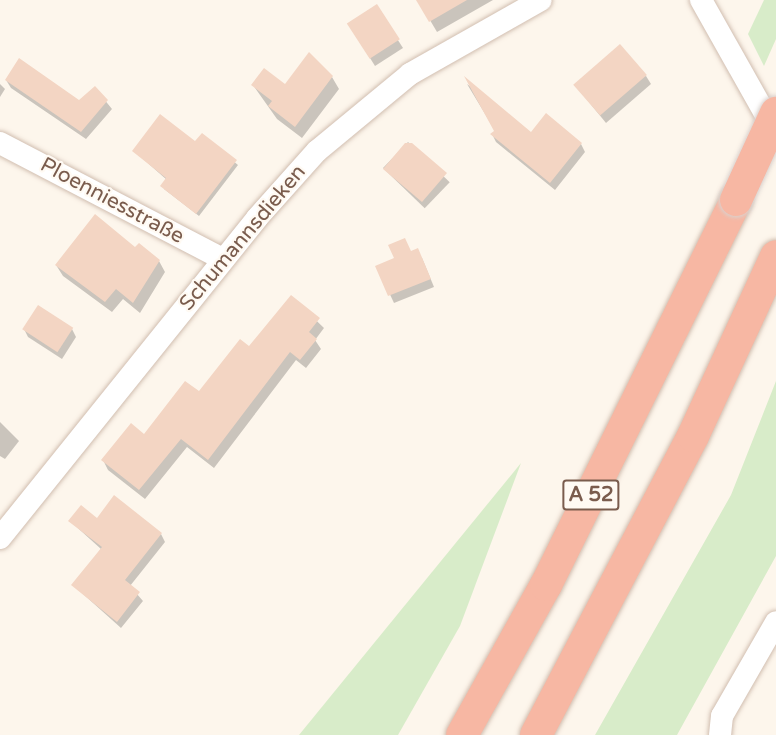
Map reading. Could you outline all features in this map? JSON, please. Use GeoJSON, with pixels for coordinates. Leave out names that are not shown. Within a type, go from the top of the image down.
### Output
{"type":"FeatureCollection","features":[{"type":"Feature","properties":{"kind":"highway","name":"A 52"},"geometry":{"type":"LineString","coordinates":[[462,735],[546,585],[736,200],[776,112]]}},
{"type":"Feature","properties":{"kind":"highway","name":"A 52"},"geometry":{"type":"LineString","coordinates":[[536,735],[693,436],[772,264]]}},
{"type":"Feature","properties":{"kind":"street","name":"Schumannsdieken"},"geometry":{"type":"LineString","coordinates":[[0,538],[223,259],[317,151],[410,74],[541,0]]}},
{"type":"Feature","properties":{"kind":"street"},"geometry":{"type":"LineString","coordinates":[[701,0],[776,133]]}},
{"type":"Feature","properties":{"kind":"street","name":"Ploenniesstraße"},"geometry":{"type":"LineString","coordinates":[[0,143],[223,259]]}},
{"type":"Feature","properties":{"kind":"street"},"geometry":{"type":"LineString","coordinates":[[720,735],[722,716],[776,622]]}},
{"type":"Feature","properties":{"kind":"green space"},"geometry":{"type":"Polygon","coordinates":[[[764,0],[776,0],[776,39],[764,66],[748,34],[764,0]]]}},
{"type":"Feature","properties":{"kind":"green space"},"geometry":{"type":"Polygon","coordinates":[[[776,381],[776,556],[677,735],[595,735],[731,495],[776,381]]]}},
{"type":"Feature","properties":{"kind":"green space"},"geometry":{"type":"Polygon","coordinates":[[[521,463],[460,626],[398,735],[299,735],[521,463]]]}},
{"type":"Feature","properties":{"kind":"building"},"geometry":{"type":"Polygon","coordinates":[[[416,0],[467,0],[429,22],[416,0]]]}},
{"type":"Feature","properties":{"kind":"building"},"geometry":{"type":"Polygon","coordinates":[[[377,4],[400,39],[370,59],[347,24],[377,4]]]}},
{"type":"Feature","properties":{"kind":"building"},"geometry":{"type":"Polygon","coordinates":[[[620,44],[647,75],[600,116],[573,85],[620,44]]]}},
{"type":"Feature","properties":{"kind":"building"},"geometry":{"type":"Polygon","coordinates":[[[309,52],[333,76],[295,127],[268,106],[272,101],[251,85],[264,68],[285,84],[309,52]]]}},
{"type":"Feature","properties":{"kind":"building"},"geometry":{"type":"Polygon","coordinates":[[[19,58],[79,100],[95,86],[108,100],[81,132],[5,80],[19,58]]]}},
{"type":"Feature","properties":{"kind":"building"},"geometry":{"type":"Polygon","coordinates":[[[464,76],[531,132],[546,113],[582,143],[550,183],[490,134],[494,131],[464,76]]]}},
{"type":"Feature","properties":{"kind":"building"},"geometry":{"type":"Polygon","coordinates":[[[160,114],[195,141],[202,133],[237,160],[196,214],[160,186],[166,178],[132,151],[160,114]]]}},
{"type":"Feature","properties":{"kind":"building"},"geometry":{"type":"Polygon","coordinates":[[[405,143],[412,143],[447,173],[422,202],[383,169],[405,143]]]}},
{"type":"Feature","properties":{"kind":"building"},"geometry":{"type":"Polygon","coordinates":[[[95,214],[135,247],[139,243],[160,260],[133,303],[116,289],[105,302],[55,265],[95,214]]]}},
{"type":"Feature","properties":{"kind":"building"},"geometry":{"type":"Polygon","coordinates":[[[405,238],[411,251],[418,248],[431,279],[388,296],[375,266],[394,258],[388,245],[405,238]]]}},
{"type":"Feature","properties":{"kind":"building"},"geometry":{"type":"Polygon","coordinates":[[[291,295],[320,318],[309,332],[317,339],[300,360],[290,352],[208,460],[181,439],[139,490],[101,460],[131,423],[144,434],[185,381],[199,391],[240,339],[249,346],[291,295]]]}},
{"type":"Feature","properties":{"kind":"building"},"geometry":{"type":"Polygon","coordinates":[[[38,305],[73,328],[57,352],[22,329],[38,305]]]}},
{"type":"Feature","properties":{"kind":"building"},"geometry":{"type":"Polygon","coordinates":[[[114,495],[162,533],[125,580],[140,592],[117,622],[71,585],[102,547],[68,521],[81,505],[97,518],[114,495]]]}}]}
